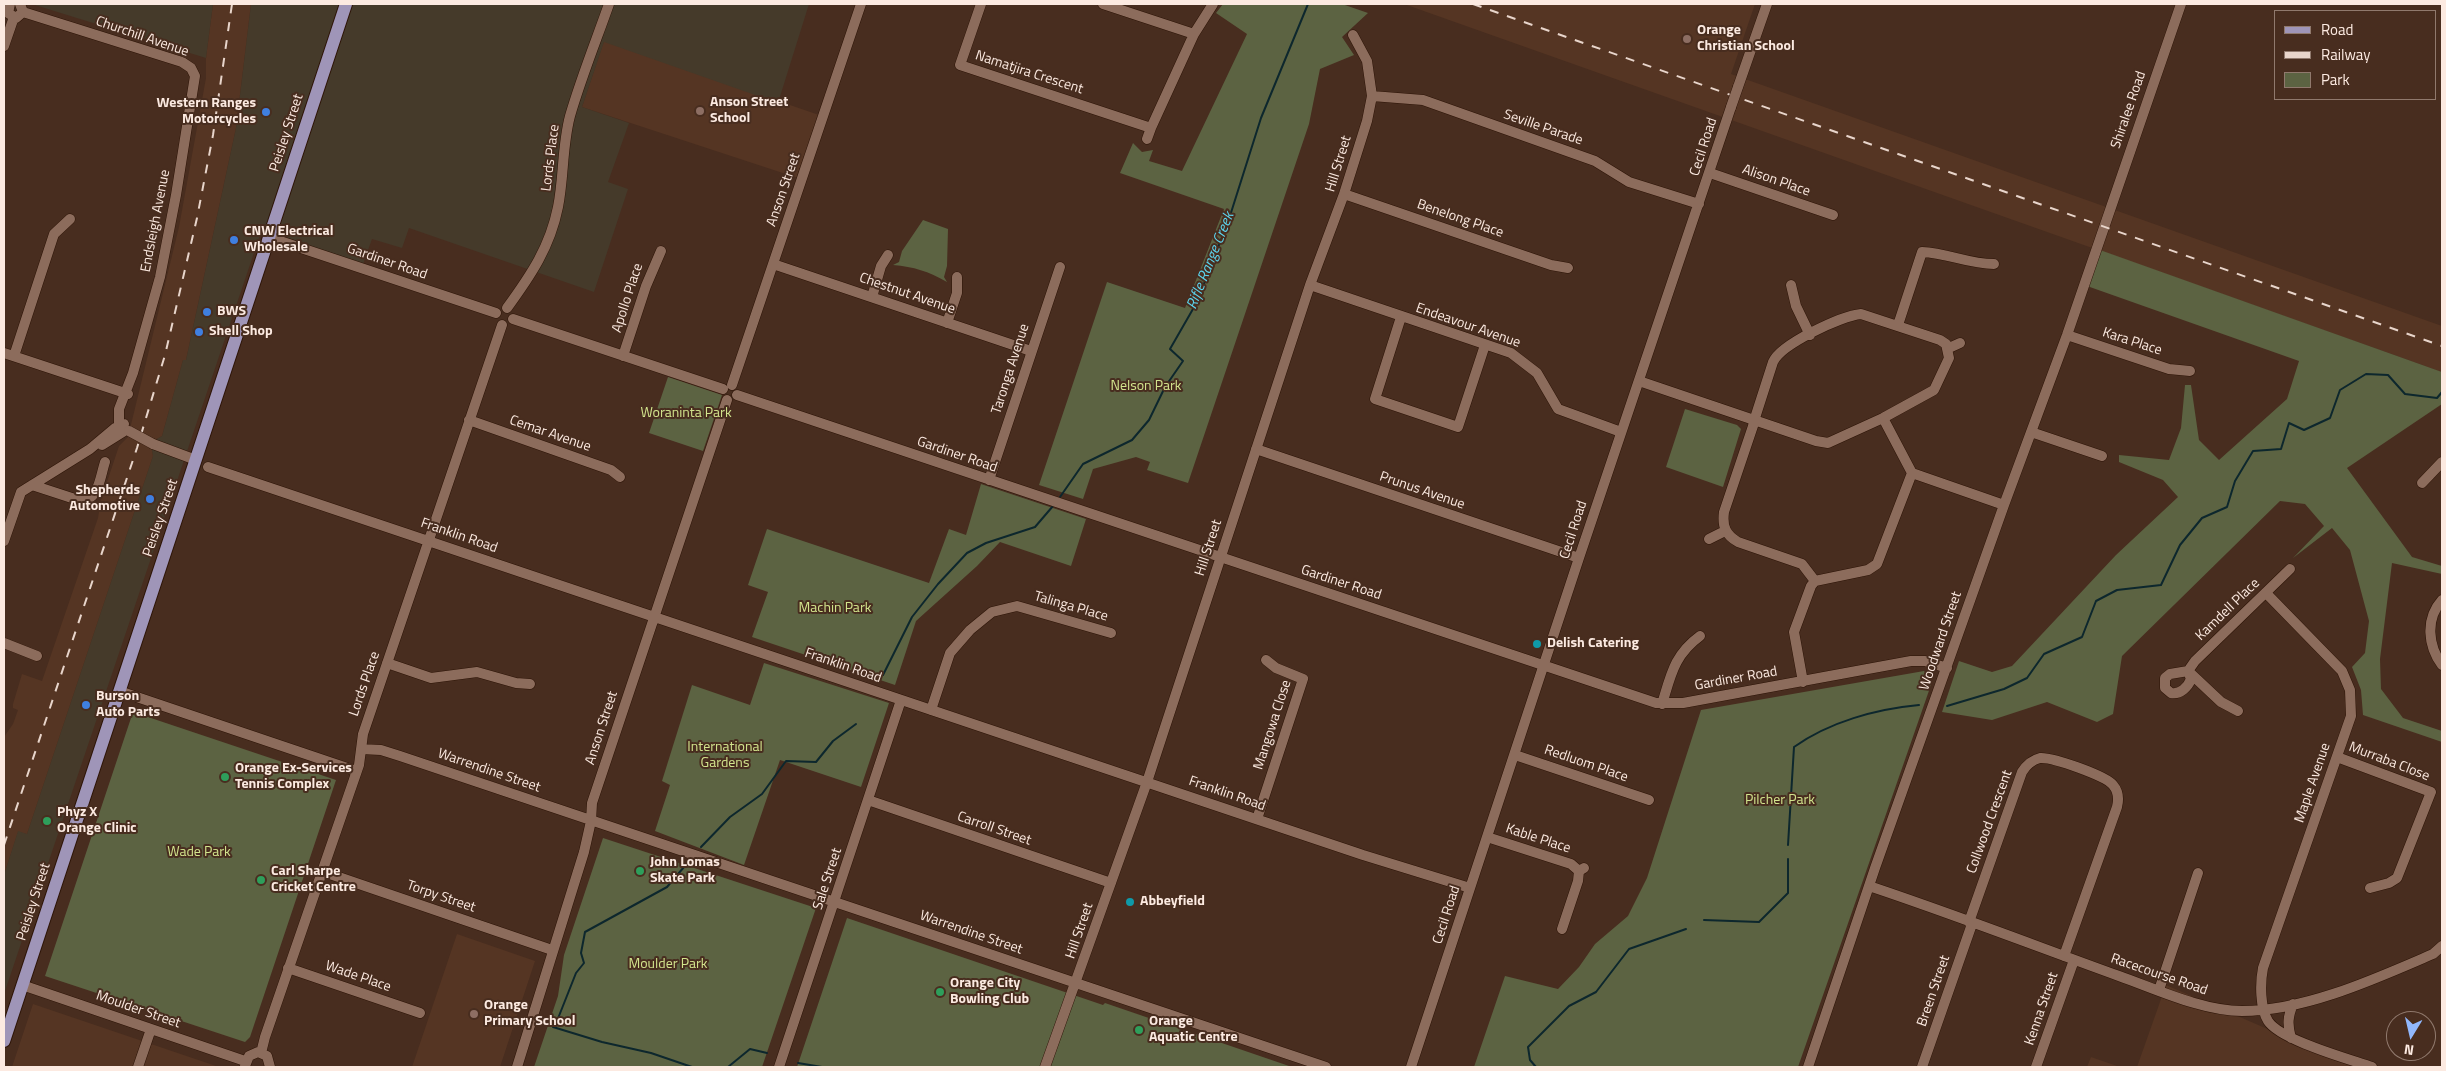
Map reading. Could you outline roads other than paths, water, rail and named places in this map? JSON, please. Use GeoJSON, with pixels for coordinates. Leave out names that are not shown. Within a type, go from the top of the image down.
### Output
{"type":"FeatureCollection","features":[{"type":"Feature","properties":{"kind":"main road","name":"Peisley Street"},"geometry":{"type":"LineString","coordinates":[[4,1041],[346,4]]}},
{"type":"Feature","properties":{"kind":"street","name":"Lords Place"},"geometry":{"type":"LineString","coordinates":[[507,308],[531,276],[549,243],[558,206],[565,140],[570,115],[609,4]]}},
{"type":"Feature","properties":{"kind":"street","name":"Anson Street"},"geometry":{"type":"LineString","coordinates":[[727,387],[773,264],[861,4]]}},
{"type":"Feature","properties":{"kind":"street","name":"Namatjira Crescent"},"geometry":{"type":"LineString","coordinates":[[981,4],[960,65],[1151,128]]}},
{"type":"Feature","properties":{"kind":"street"},"geometry":{"type":"LineString","coordinates":[[1103,4],[1194,34]]}},
{"type":"Feature","properties":{"kind":"street"},"geometry":{"type":"LineString","coordinates":[[1147,139],[1194,34],[1213,4]]}},
{"type":"Feature","properties":{"kind":"street","name":"Cecil Road"},"geometry":{"type":"LineString","coordinates":[[1411,1067],[1621,432],[1767,4]]}},
{"type":"Feature","properties":{"kind":"street","name":"Shiralee Road"},"geometry":{"type":"LineString","coordinates":[[2104,226],[2181,4]]}},
{"type":"Feature","properties":{"kind":"street"},"geometry":{"type":"LineString","coordinates":[[7,6],[8,13],[19,11]]}},
{"type":"Feature","properties":{"kind":"street"},"geometry":{"type":"LineString","coordinates":[[4,46],[19,11]]}},
{"type":"Feature","properties":{"kind":"street","name":"Churchill Avenue"},"geometry":{"type":"LineString","coordinates":[[19,11],[182,62],[194,72]]}},
{"type":"Feature","properties":{"kind":"street","name":"Hill Street"},"geometry":{"type":"LineString","coordinates":[[1046,1067],[1147,782],[1310,285],[1344,194],[1372,96],[1367,62],[1353,36]]}},
{"type":"Feature","properties":{"kind":"street","name":"Endsleigh Avenue"},"geometry":{"type":"LineString","coordinates":[[125,427],[127,394],[160,277],[195,81],[194,72]]}},
{"type":"Feature","properties":{"kind":"street","name":"Seville Parade"},"geometry":{"type":"LineString","coordinates":[[1372,96],[1423,100],[1596,161],[1629,182],[1699,204]]}},
{"type":"Feature","properties":{"kind":"street","name":"Alison Place"},"geometry":{"type":"LineString","coordinates":[[1710,173],[1833,214]]}},
{"type":"Feature","properties":{"kind":"street","name":"Benelong Place"},"geometry":{"type":"LineString","coordinates":[[1344,194],[1551,265],[1568,268]]}},
{"type":"Feature","properties":{"kind":"street"},"geometry":{"type":"LineString","coordinates":[[14,356],[54,234],[70,219]]}},
{"type":"Feature","properties":{"kind":"street","name":"Woodward Street"},"geometry":{"type":"LineString","coordinates":[[1808,1067],[1869,886],[2104,226]]}},
{"type":"Feature","properties":{"kind":"street","name":"Gardiner Road"},"geometry":{"type":"LineString","coordinates":[[268,238],[496,314]]}},
{"type":"Feature","properties":{"kind":"street","name":"Apollo Place"},"geometry":{"type":"LineString","coordinates":[[623,356],[649,278],[661,250]]}},
{"type":"Feature","properties":{"kind":"street"},"geometry":{"type":"LineString","coordinates":[[1898,325],[1922,252],[1938,253],[1975,264],[1994,264]]}},
{"type":"Feature","properties":{"kind":"street"},"geometry":{"type":"LineString","coordinates":[[872,297],[881,266],[888,255]]}},
{"type":"Feature","properties":{"kind":"street","name":"Chestnut Avenue"},"geometry":{"type":"LineString","coordinates":[[773,264],[1031,351]]}},
{"type":"Feature","properties":{"kind":"street","name":"Taronga Avenue"},"geometry":{"type":"LineString","coordinates":[[989,480],[1060,266]]}},
{"type":"Feature","properties":{"kind":"street"},"geometry":{"type":"LineString","coordinates":[[947,323],[957,293],[957,277]]}},
{"type":"Feature","properties":{"kind":"street","name":"Endeavour Avenue"},"geometry":{"type":"LineString","coordinates":[[1310,285],[1511,353],[1530,366],[1543,381],[1558,409],[1621,432]]}},
{"type":"Feature","properties":{"kind":"street"},"geometry":{"type":"LineString","coordinates":[[1791,285],[1796,306],[1810,335]]}},
{"type":"Feature","properties":{"kind":"street"},"geometry":{"type":"LineString","coordinates":[[507,308],[512,312],[513,319],[508,325],[502,325],[497,322],[496,314],[499,309],[507,308]]}},
{"type":"Feature","properties":{"kind":"street"},"geometry":{"type":"LineString","coordinates":[[1816,581],[1802,564],[1738,542],[1726,531],[1723,524],[1724,512],[1776,357],[1784,348],[1856,314],[1866,315],[1940,340],[1949,348]]}},
{"type":"Feature","properties":{"kind":"street"},"geometry":{"type":"LineString","coordinates":[[1401,317],[1374,399],[1458,427],[1485,345]]}},
{"type":"Feature","properties":{"kind":"street"},"geometry":{"type":"LineString","coordinates":[[513,319],[623,356],[737,389],[738,395],[733,400],[728,400],[723,395],[727,387]]}},
{"type":"Feature","properties":{"kind":"street","name":"Lords Place"},"geometry":{"type":"LineString","coordinates":[[261,1052],[356,771],[363,734],[502,325]]}},
{"type":"Feature","properties":{"kind":"street","name":"Kara Place"},"geometry":{"type":"LineString","coordinates":[[2066,335],[2168,369],[2190,371]]}},
{"type":"Feature","properties":{"kind":"street"},"geometry":{"type":"LineString","coordinates":[[1949,348],[1960,343]]}},
{"type":"Feature","properties":{"kind":"street"},"geometry":{"type":"LineString","coordinates":[[1639,382],[1823,443],[1835,441],[1883,418],[1934,390],[1946,367],[1949,348]]}},
{"type":"Feature","properties":{"kind":"street"},"geometry":{"type":"LineString","coordinates":[[4,353],[127,394]]}},
{"type":"Feature","properties":{"kind":"street"},"geometry":{"type":"LineString","coordinates":[[84,380],[112,394],[119,408]]}},
{"type":"Feature","properties":{"kind":"street","name":"Endsleigh Avenue"},"geometry":{"type":"LineString","coordinates":[[125,427],[119,408],[127,394]]}},
{"type":"Feature","properties":{"kind":"street","name":"Gardiner Road"},"geometry":{"type":"LineString","coordinates":[[738,395],[1648,701],[1662,704],[1683,703],[1911,661],[1925,661],[1947,668]]}},
{"type":"Feature","properties":{"kind":"street","name":"Anson Street"},"geometry":{"type":"LineString","coordinates":[[517,1067],[586,840],[591,821],[592,803],[728,400]]}},
{"type":"Feature","properties":{"kind":"street"},"geometry":{"type":"LineString","coordinates":[[1883,418],[1912,473],[2004,505]]}},
{"type":"Feature","properties":{"kind":"street","name":"Cemar Avenue"},"geometry":{"type":"LineString","coordinates":[[469,420],[611,470],[620,477]]}},
{"type":"Feature","properties":{"kind":"street"},"geometry":{"type":"LineString","coordinates":[[4,541],[19,496],[32,485],[90,449],[104,444],[125,427],[154,444],[196,460]]}},
{"type":"Feature","properties":{"kind":"street"},"geometry":{"type":"LineString","coordinates":[[2031,432],[2102,456]]}},
{"type":"Feature","properties":{"kind":"street","name":"Prunus Avenue"},"geometry":{"type":"LineString","coordinates":[[1256,449],[1579,558]]}},
{"type":"Feature","properties":{"kind":"street"},"geometry":{"type":"LineString","coordinates":[[32,485],[81,501],[89,501],[94,495],[105,462]]}},
{"type":"Feature","properties":{"kind":"street"},"geometry":{"type":"LineString","coordinates":[[2422,483],[2442,462]]}},
{"type":"Feature","properties":{"kind":"street","name":"Franklin Road"},"geometry":{"type":"LineString","coordinates":[[208,466],[901,700],[1470,888]]}},
{"type":"Feature","properties":{"kind":"street"},"geometry":{"type":"LineString","coordinates":[[1803,682],[1794,632],[1807,592],[1816,581],[1868,570],[1877,564],[1912,473]]}},
{"type":"Feature","properties":{"kind":"street"},"geometry":{"type":"LineString","coordinates":[[1710,538],[1726,531]]}},
{"type":"Feature","properties":{"kind":"street","name":"Kamdell Place"},"geometry":{"type":"LineString","coordinates":[[2238,711],[2217,699],[2188,671],[2195,661],[2290,569]]}},
{"type":"Feature","properties":{"kind":"street","name":"Maple Avenue"},"geometry":{"type":"LineString","coordinates":[[2264,1009],[2261,980],[2263,968],[2352,710],[2349,684],[2337,665],[2266,593]]}},
{"type":"Feature","properties":{"kind":"street"},"geometry":{"type":"LineString","coordinates":[[2442,600],[2436,607],[2430,633],[2435,655],[2442,666]]}},
{"type":"Feature","properties":{"kind":"street","name":"Talinga Place"},"geometry":{"type":"LineString","coordinates":[[931,710],[950,653],[970,630],[992,612],[1017,606],[1111,633]]}},
{"type":"Feature","properties":{"kind":"street"},"geometry":{"type":"LineString","coordinates":[[1662,704],[1675,662],[1686,646],[1700,636]]}},
{"type":"Feature","properties":{"kind":"street"},"geometry":{"type":"LineString","coordinates":[[4,643],[37,656]]}},
{"type":"Feature","properties":{"kind":"street","name":"Mangowa Close"},"geometry":{"type":"LineString","coordinates":[[1257,819],[1303,679],[1276,668],[1266,660]]}},
{"type":"Feature","properties":{"kind":"street"},"geometry":{"type":"LineString","coordinates":[[387,663],[431,678],[477,672],[516,683],[530,684]]}},
{"type":"Feature","properties":{"kind":"street"},"geometry":{"type":"LineString","coordinates":[[119,691],[356,771]]}},
{"type":"Feature","properties":{"kind":"street","name":"Sale Street"},"geometry":{"type":"LineString","coordinates":[[779,1067],[901,700]]}},
{"type":"Feature","properties":{"kind":"street","name":"Warrendine Street"},"geometry":{"type":"LineString","coordinates":[[361,749],[387,752],[1326,1067]]}},
{"type":"Feature","properties":{"kind":"street","name":"Redluom Place"},"geometry":{"type":"LineString","coordinates":[[1515,755],[1648,800]]}},
{"type":"Feature","properties":{"kind":"street","name":"Murraba Close"},"geometry":{"type":"LineString","coordinates":[[2337,757],[2431,792],[2397,878],[2389,883],[2370,888]]}},
{"type":"Feature","properties":{"kind":"street","name":"Collwood Crescent"},"geometry":{"type":"LineString","coordinates":[[1970,923],[2022,772],[2030,762],[2050,758],[2108,780],[2116,788],[2119,799],[2069,958]]}},
{"type":"Feature","properties":{"kind":"street","name":"Carroll Street"},"geometry":{"type":"LineString","coordinates":[[868,800],[1111,883]]}},
{"type":"Feature","properties":{"kind":"street"},"geometry":{"type":"LineString","coordinates":[[586,840],[606,826]]}},
{"type":"Feature","properties":{"kind":"street","name":"Kable Place"},"geometry":{"type":"LineString","coordinates":[[1487,837],[1582,869],[1562,929]]}},
{"type":"Feature","properties":{"kind":"street","name":"Torpy Street"},"geometry":{"type":"LineString","coordinates":[[321,871],[552,950]]}},
{"type":"Feature","properties":{"kind":"street"},"geometry":{"type":"LineString","coordinates":[[2160,990],[2198,873]]}},
{"type":"Feature","properties":{"kind":"street","name":"Racecourse Road"},"geometry":{"type":"LineString","coordinates":[[1869,886],[2215,1009],[2244,1011],[2264,1009],[2293,1004],[2355,987],[2433,954],[2442,946]]}},
{"type":"Feature","properties":{"kind":"street","name":"Breen Street"},"geometry":{"type":"LineString","coordinates":[[1922,1067],[1970,923]]}},
{"type":"Feature","properties":{"kind":"street","name":"Kenna Street"},"geometry":{"type":"LineString","coordinates":[[2036,1067],[2069,958]]}},
{"type":"Feature","properties":{"kind":"street","name":"Wade Place"},"geometry":{"type":"LineString","coordinates":[[288,968],[420,1013]]}},
{"type":"Feature","properties":{"kind":"street","name":"Moulder Street"},"geometry":{"type":"LineString","coordinates":[[22,985],[151,1029],[245,1064]]}},
{"type":"Feature","properties":{"kind":"street"},"geometry":{"type":"LineString","coordinates":[[2291,1038],[2288,1017],[2293,1004]]}},
{"type":"Feature","properties":{"kind":"street"},"geometry":{"type":"LineString","coordinates":[[2264,1009],[2269,1022],[2278,1031],[2291,1038],[2372,1067]]}},
{"type":"Feature","properties":{"kind":"street"},"geometry":{"type":"LineString","coordinates":[[138,1067],[151,1029]]}},
{"type":"Feature","properties":{"kind":"street"},"geometry":{"type":"LineString","coordinates":[[245,1064],[252,1054],[261,1052],[269,1059],[270,1067]]}},
{"type":"Feature","properties":{"kind":"waterway","name":"Rifle Range Creek"},"geometry":{"type":"LineString","coordinates":[[1060,497],[1083,464],[1132,440],[1149,420],[1165,387],[1183,361],[1170,349],[1197,302],[1229,219],[1261,118],[1308,4]]}},
{"type":"Feature","properties":{"kind":"waterway"},"geometry":{"type":"LineString","coordinates":[[1947,706],[2004,689],[2027,678],[2044,654],[2082,637],[2096,601],[2117,590],[2161,585],[2180,545],[2202,518],[2227,507],[2235,481],[2253,451],[2281,449],[2289,423],[2304,430],[2330,418],[2340,390],[2366,374],[2388,375],[2405,394],[2437,398],[2442,392]]}},
{"type":"Feature","properties":{"kind":"waterway","name":"Rifle Range Creek"},"geometry":{"type":"LineString","coordinates":[[883,675],[912,617],[938,584],[967,553],[986,543],[1035,527],[1053,506]]}},
{"type":"Feature","properties":{"kind":"waterway"},"geometry":{"type":"LineString","coordinates":[[1788,845],[1794,747],[1822,730],[1854,718],[1870,713],[1919,705]]}},
{"type":"Feature","properties":{"kind":"waterway","name":"Rifle Range Creek"},"geometry":{"type":"LineString","coordinates":[[701,847],[730,817],[762,794],[786,761],[816,762],[833,741],[856,724]]}},
{"type":"Feature","properties":{"kind":"waterway"},"geometry":{"type":"LineString","coordinates":[[1704,920],[1759,922],[1788,893],[1788,859]]}},
{"type":"Feature","properties":{"kind":"waterway","name":"Rifle Range Creek"},"geometry":{"type":"LineString","coordinates":[[555,1026],[576,973],[584,963],[581,953],[585,932],[667,887],[684,867]]}},
{"type":"Feature","properties":{"kind":"waterway"},"geometry":{"type":"LineString","coordinates":[[1536,1067],[1530,1060],[1528,1047],[1569,1006],[1596,992],[1629,949],[1686,929]]}},
{"type":"Feature","properties":{"kind":"waterway"},"geometry":{"type":"LineString","coordinates":[[553,1027],[602,1042],[651,1053],[692,1067]]}},
{"type":"Feature","properties":{"kind":"waterway"},"geometry":{"type":"LineString","coordinates":[[728,1067],[750,1049],[767,1053]]}},
{"type":"Feature","properties":{"kind":"waterway"},"geometry":{"type":"LineString","coordinates":[[798,1063],[822,1067]]}},
{"type":"Feature","properties":{"kind":"railway"},"geometry":{"type":"LineString","coordinates":[[4,845],[137,448],[165,355],[197,218],[213,135],[232,4]]}},
{"type":"Feature","properties":{"kind":"railway"},"geometry":{"type":"LineString","coordinates":[[1473,4],[2442,346]]}},
{"type":"Feature","properties":{"kind":"place","name":"Orange Christian School"},"geometry":{"type":"Point","coordinates":[1687,39]}},
{"type":"Feature","properties":{"kind":"place","name":"Anson Street School"},"geometry":{"type":"Point","coordinates":[700,111]}},
{"type":"Feature","properties":{"kind":"place","name":"Western Ranges Motorcycles"},"geometry":{"type":"Point","coordinates":[266,112]}},
{"type":"Feature","properties":{"kind":"place","name":"CNW Electrical Wholesale"},"geometry":{"type":"Point","coordinates":[234,240]}},
{"type":"Feature","properties":{"kind":"place","name":"BWS"},"geometry":{"type":"Point","coordinates":[207,312]}},
{"type":"Feature","properties":{"kind":"place","name":"Shell Shop"},"geometry":{"type":"Point","coordinates":[199,332]}},
{"type":"Feature","properties":{"kind":"place","name":"Shepherds Automotive"},"geometry":{"type":"Point","coordinates":[150,499]}},
{"type":"Feature","properties":{"kind":"place","name":"Delish Catering"},"geometry":{"type":"Point","coordinates":[1537,644]}},
{"type":"Feature","properties":{"kind":"place","name":"Burson Auto Parts"},"geometry":{"type":"Point","coordinates":[86,705]}},
{"type":"Feature","properties":{"kind":"place","name":"Orange Ex-Services Tennis Complex"},"geometry":{"type":"Point","coordinates":[225,777]}},
{"type":"Feature","properties":{"kind":"place","name":"Phyz X Orange Clinic"},"geometry":{"type":"Point","coordinates":[47,821]}},
{"type":"Feature","properties":{"kind":"place","name":"John Lomas Skate Park"},"geometry":{"type":"Point","coordinates":[640,871]}},
{"type":"Feature","properties":{"kind":"place","name":"Carl Sharpe Cricket Centre"},"geometry":{"type":"Point","coordinates":[261,880]}},
{"type":"Feature","properties":{"kind":"place","name":"Abbeyfield"},"geometry":{"type":"Point","coordinates":[1130,902]}},
{"type":"Feature","properties":{"kind":"place","name":"Orange City Bowling Club"},"geometry":{"type":"Point","coordinates":[940,992]}},
{"type":"Feature","properties":{"kind":"place","name":"Orange Primary School"},"geometry":{"type":"Point","coordinates":[474,1014]}},
{"type":"Feature","properties":{"kind":"place","name":"Orange Aquatic Centre"},"geometry":{"type":"Point","coordinates":[1139,1030]}},
{"type":"Feature","properties":{"kind":"park label","name":"Nelson Park"},"geometry":{"type":"Point","coordinates":[1146,387]}},
{"type":"Feature","properties":{"kind":"park label","name":"Woraninta Park"},"geometry":{"type":"Point","coordinates":[686,414]}},
{"type":"Feature","properties":{"kind":"park label","name":"Machin Park"},"geometry":{"type":"Point","coordinates":[835,609]}},
{"type":"Feature","properties":{"kind":"park label","name":"International Gardens"},"geometry":{"type":"Point","coordinates":[725,756]}},
{"type":"Feature","properties":{"kind":"park label","name":"Pilcher Park"},"geometry":{"type":"Point","coordinates":[1780,801]}},
{"type":"Feature","properties":{"kind":"park label","name":"Wade Park"},"geometry":{"type":"Point","coordinates":[199,853]}},
{"type":"Feature","properties":{"kind":"park label","name":"Moulder Park"},"geometry":{"type":"Point","coordinates":[668,965]}}]}
